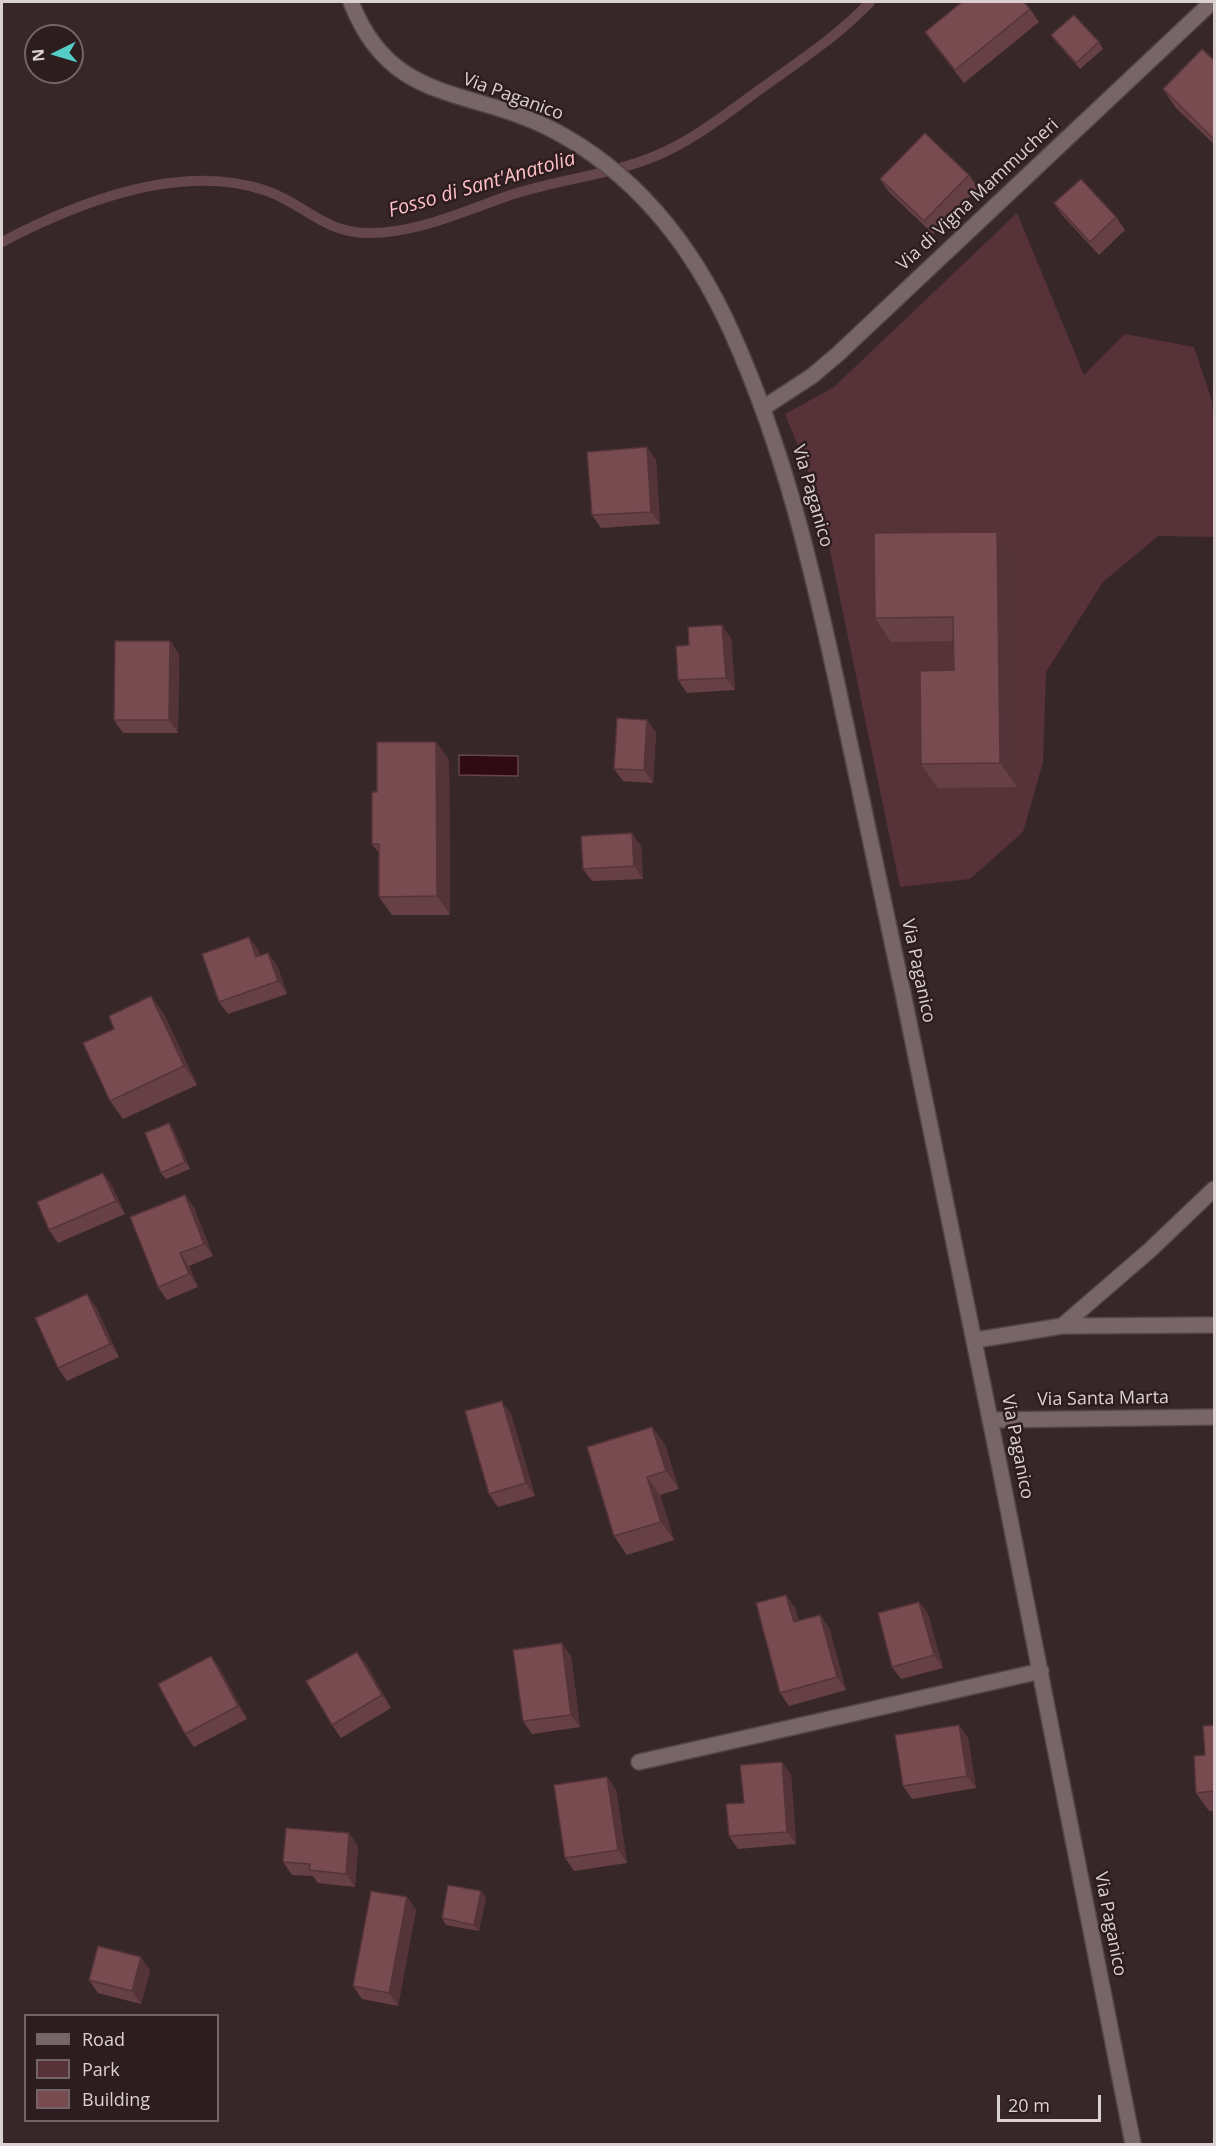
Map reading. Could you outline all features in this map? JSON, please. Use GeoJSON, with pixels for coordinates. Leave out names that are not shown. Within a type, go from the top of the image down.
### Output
{"type":"FeatureCollection","features":[{"type":"Feature","properties":{"kind":"street","name":"Via Paganico"},"geometry":{"type":"LineString","coordinates":[[351,2],[374,47],[402,72],[444,92],[513,114],[553,130],[626,180],[659,213],[710,288],[731,330],[763,408],[790,484],[814,576],[976,1340],[1133,2145]]}},
{"type":"Feature","properties":{"kind":"street","name":"Via di Vigna Mammucheri"},"geometry":{"type":"LineString","coordinates":[[763,408],[812,376],[838,354],[1212,2]]}},
{"type":"Feature","properties":{"kind":"street"},"geometry":{"type":"LineString","coordinates":[[1062,1326],[1150,1251],[1215,1189]]}},
{"type":"Feature","properties":{"kind":"street"},"geometry":{"type":"LineString","coordinates":[[976,1340],[1062,1326],[1215,1325]]}},
{"type":"Feature","properties":{"kind":"street","name":"Via Santa Marta"},"geometry":{"type":"LineString","coordinates":[[992,1420],[1215,1417]]}},
{"type":"Feature","properties":{"kind":"street"},"geometry":{"type":"LineString","coordinates":[[639,1762],[1041,1671]]}},
{"type":"Feature","properties":{"kind":"green space"},"geometry":{"type":"Polygon","coordinates":[[[1017,213],[1084,375],[1125,334],[1194,347],[1212,401],[1214,537],[1158,536],[1103,582],[1046,672],[1043,762],[1023,832],[970,879],[900,887],[819,498],[785,414],[834,387],[1017,213]]]}},
{"type":"Feature","properties":{"kind":"shaded area"},"geometry":{"type":"Polygon","coordinates":[[[459,755],[518,756],[518,776],[459,775],[459,755]]]}},
{"type":"Feature","properties":{"kind":"building"},"geometry":{"type":"Polygon","coordinates":[[[962,2],[1024,2],[1030,9],[955,70],[925,32],[962,2]]]}},
{"type":"Feature","properties":{"kind":"building"},"geometry":{"type":"Polygon","coordinates":[[[1074,15],[1099,42],[1076,63],[1051,35],[1074,15]]]}},
{"type":"Feature","properties":{"kind":"building"},"geometry":{"type":"Polygon","coordinates":[[[1202,49],[1215,61],[1215,140],[1163,89],[1202,49]]]}},
{"type":"Feature","properties":{"kind":"building"},"geometry":{"type":"Polygon","coordinates":[[[925,133],[969,175],[924,221],[880,179],[925,133]]]}},
{"type":"Feature","properties":{"kind":"building"},"geometry":{"type":"Polygon","coordinates":[[[1081,179],[1116,217],[1090,242],[1054,203],[1081,179]]]}},
{"type":"Feature","properties":{"kind":"building"},"geometry":{"type":"Polygon","coordinates":[[[647,447],[651,512],[592,515],[587,452],[647,447]]]}},
{"type":"Feature","properties":{"kind":"building"},"geometry":{"type":"Polygon","coordinates":[[[997,532],[1000,763],[921,764],[920,671],[954,670],[953,617],[875,618],[874,533],[997,532]]]}},
{"type":"Feature","properties":{"kind":"building"},"geometry":{"type":"Polygon","coordinates":[[[722,625],[726,678],[678,680],[676,646],[689,645],[688,627],[722,625]]]}},
{"type":"Feature","properties":{"kind":"building"},"geometry":{"type":"Polygon","coordinates":[[[115,641],[170,641],[169,720],[114,720],[115,641]]]}},
{"type":"Feature","properties":{"kind":"building"},"geometry":{"type":"Polygon","coordinates":[[[617,718],[647,720],[644,770],[614,769],[617,718]]]}},
{"type":"Feature","properties":{"kind":"building"},"geometry":{"type":"Polygon","coordinates":[[[377,742],[436,742],[437,896],[379,897],[379,844],[372,844],[372,792],[377,792],[377,742]]]}},
{"type":"Feature","properties":{"kind":"building"},"geometry":{"type":"Polygon","coordinates":[[[632,833],[634,866],[583,869],[581,836],[632,833]]]}},
{"type":"Feature","properties":{"kind":"building"},"geometry":{"type":"Polygon","coordinates":[[[249,937],[256,957],[268,953],[278,981],[219,1002],[202,954],[249,937]]]}},
{"type":"Feature","properties":{"kind":"building"},"geometry":{"type":"Polygon","coordinates":[[[151,996],[184,1066],[110,1101],[83,1043],[114,1029],[109,1016],[151,996]]]}},
{"type":"Feature","properties":{"kind":"building"},"geometry":{"type":"Polygon","coordinates":[[[169,1123],[185,1162],[161,1173],[145,1133],[169,1123]]]}},
{"type":"Feature","properties":{"kind":"building"},"geometry":{"type":"Polygon","coordinates":[[[103,1173],[116,1201],[49,1230],[37,1202],[103,1173]]]}},
{"type":"Feature","properties":{"kind":"building"},"geometry":{"type":"Polygon","coordinates":[[[185,1195],[204,1244],[180,1253],[189,1274],[158,1287],[130,1217],[185,1195]]]}},
{"type":"Feature","properties":{"kind":"building"},"geometry":{"type":"Polygon","coordinates":[[[87,1294],[110,1344],[58,1368],[35,1318],[87,1294]]]}},
{"type":"Feature","properties":{"kind":"building"},"geometry":{"type":"Polygon","coordinates":[[[502,1401],[526,1483],[489,1494],[465,1411],[502,1401]]]}},
{"type":"Feature","properties":{"kind":"building"},"geometry":{"type":"Polygon","coordinates":[[[652,1427],[666,1471],[647,1477],[661,1522],[614,1536],[587,1447],[652,1427]]]}},
{"type":"Feature","properties":{"kind":"building"},"geometry":{"type":"Polygon","coordinates":[[[786,1595],[794,1622],[820,1615],[837,1677],[780,1693],[756,1603],[786,1595]]]}},
{"type":"Feature","properties":{"kind":"building"},"geometry":{"type":"Polygon","coordinates":[[[919,1602],[934,1655],[892,1667],[878,1613],[919,1602]]]}},
{"type":"Feature","properties":{"kind":"building"},"geometry":{"type":"Polygon","coordinates":[[[562,1643],[571,1715],[523,1721],[513,1650],[562,1643]]]}},
{"type":"Feature","properties":{"kind":"building"},"geometry":{"type":"Polygon","coordinates":[[[357,1652],[382,1695],[332,1725],[306,1681],[357,1652]]]}},
{"type":"Feature","properties":{"kind":"building"},"geometry":{"type":"Polygon","coordinates":[[[211,1656],[238,1706],[185,1734],[158,1684],[211,1656]]]}},
{"type":"Feature","properties":{"kind":"building"},"geometry":{"type":"Polygon","coordinates":[[[959,1725],[967,1776],[903,1786],[895,1735],[959,1725]]]}},
{"type":"Feature","properties":{"kind":"building"},"geometry":{"type":"Polygon","coordinates":[[[1215,1725],[1215,1791],[1196,1793],[1194,1756],[1205,1755],[1203,1726],[1215,1725]]]}},
{"type":"Feature","properties":{"kind":"building"},"geometry":{"type":"Polygon","coordinates":[[[782,1762],[787,1832],[729,1836],[726,1804],[744,1803],[740,1765],[782,1762]]]}},
{"type":"Feature","properties":{"kind":"building"},"geometry":{"type":"Polygon","coordinates":[[[607,1777],[618,1850],[565,1858],[554,1785],[607,1777]]]}},
{"type":"Feature","properties":{"kind":"building"},"geometry":{"type":"Polygon","coordinates":[[[286,1828],[349,1833],[346,1874],[309,1870],[310,1864],[283,1862],[286,1828]]]}},
{"type":"Feature","properties":{"kind":"building"},"geometry":{"type":"Polygon","coordinates":[[[448,1885],[481,1891],[474,1925],[442,1918],[448,1885]]]}},
{"type":"Feature","properties":{"kind":"building"},"geometry":{"type":"Polygon","coordinates":[[[371,1891],[407,1897],[389,1993],[353,1986],[371,1891]]]}},
{"type":"Feature","properties":{"kind":"building"},"geometry":{"type":"Polygon","coordinates":[[[98,1946],[141,1957],[132,1991],[89,1980],[98,1946]]]}},
{"type":"Feature","properties":{"kind":"waterway","name":"Fosso di Sant'Anatolia"},"geometry":{"type":"LineString","coordinates":[[2,242],[63,213],[97,200],[165,183],[200,181],[234,183],[267,191],[280,196],[326,223],[352,231],[385,232],[420,226],[523,191],[617,169],[668,150],[709,126],[804,58],[845,26],[870,2]]}}]}
